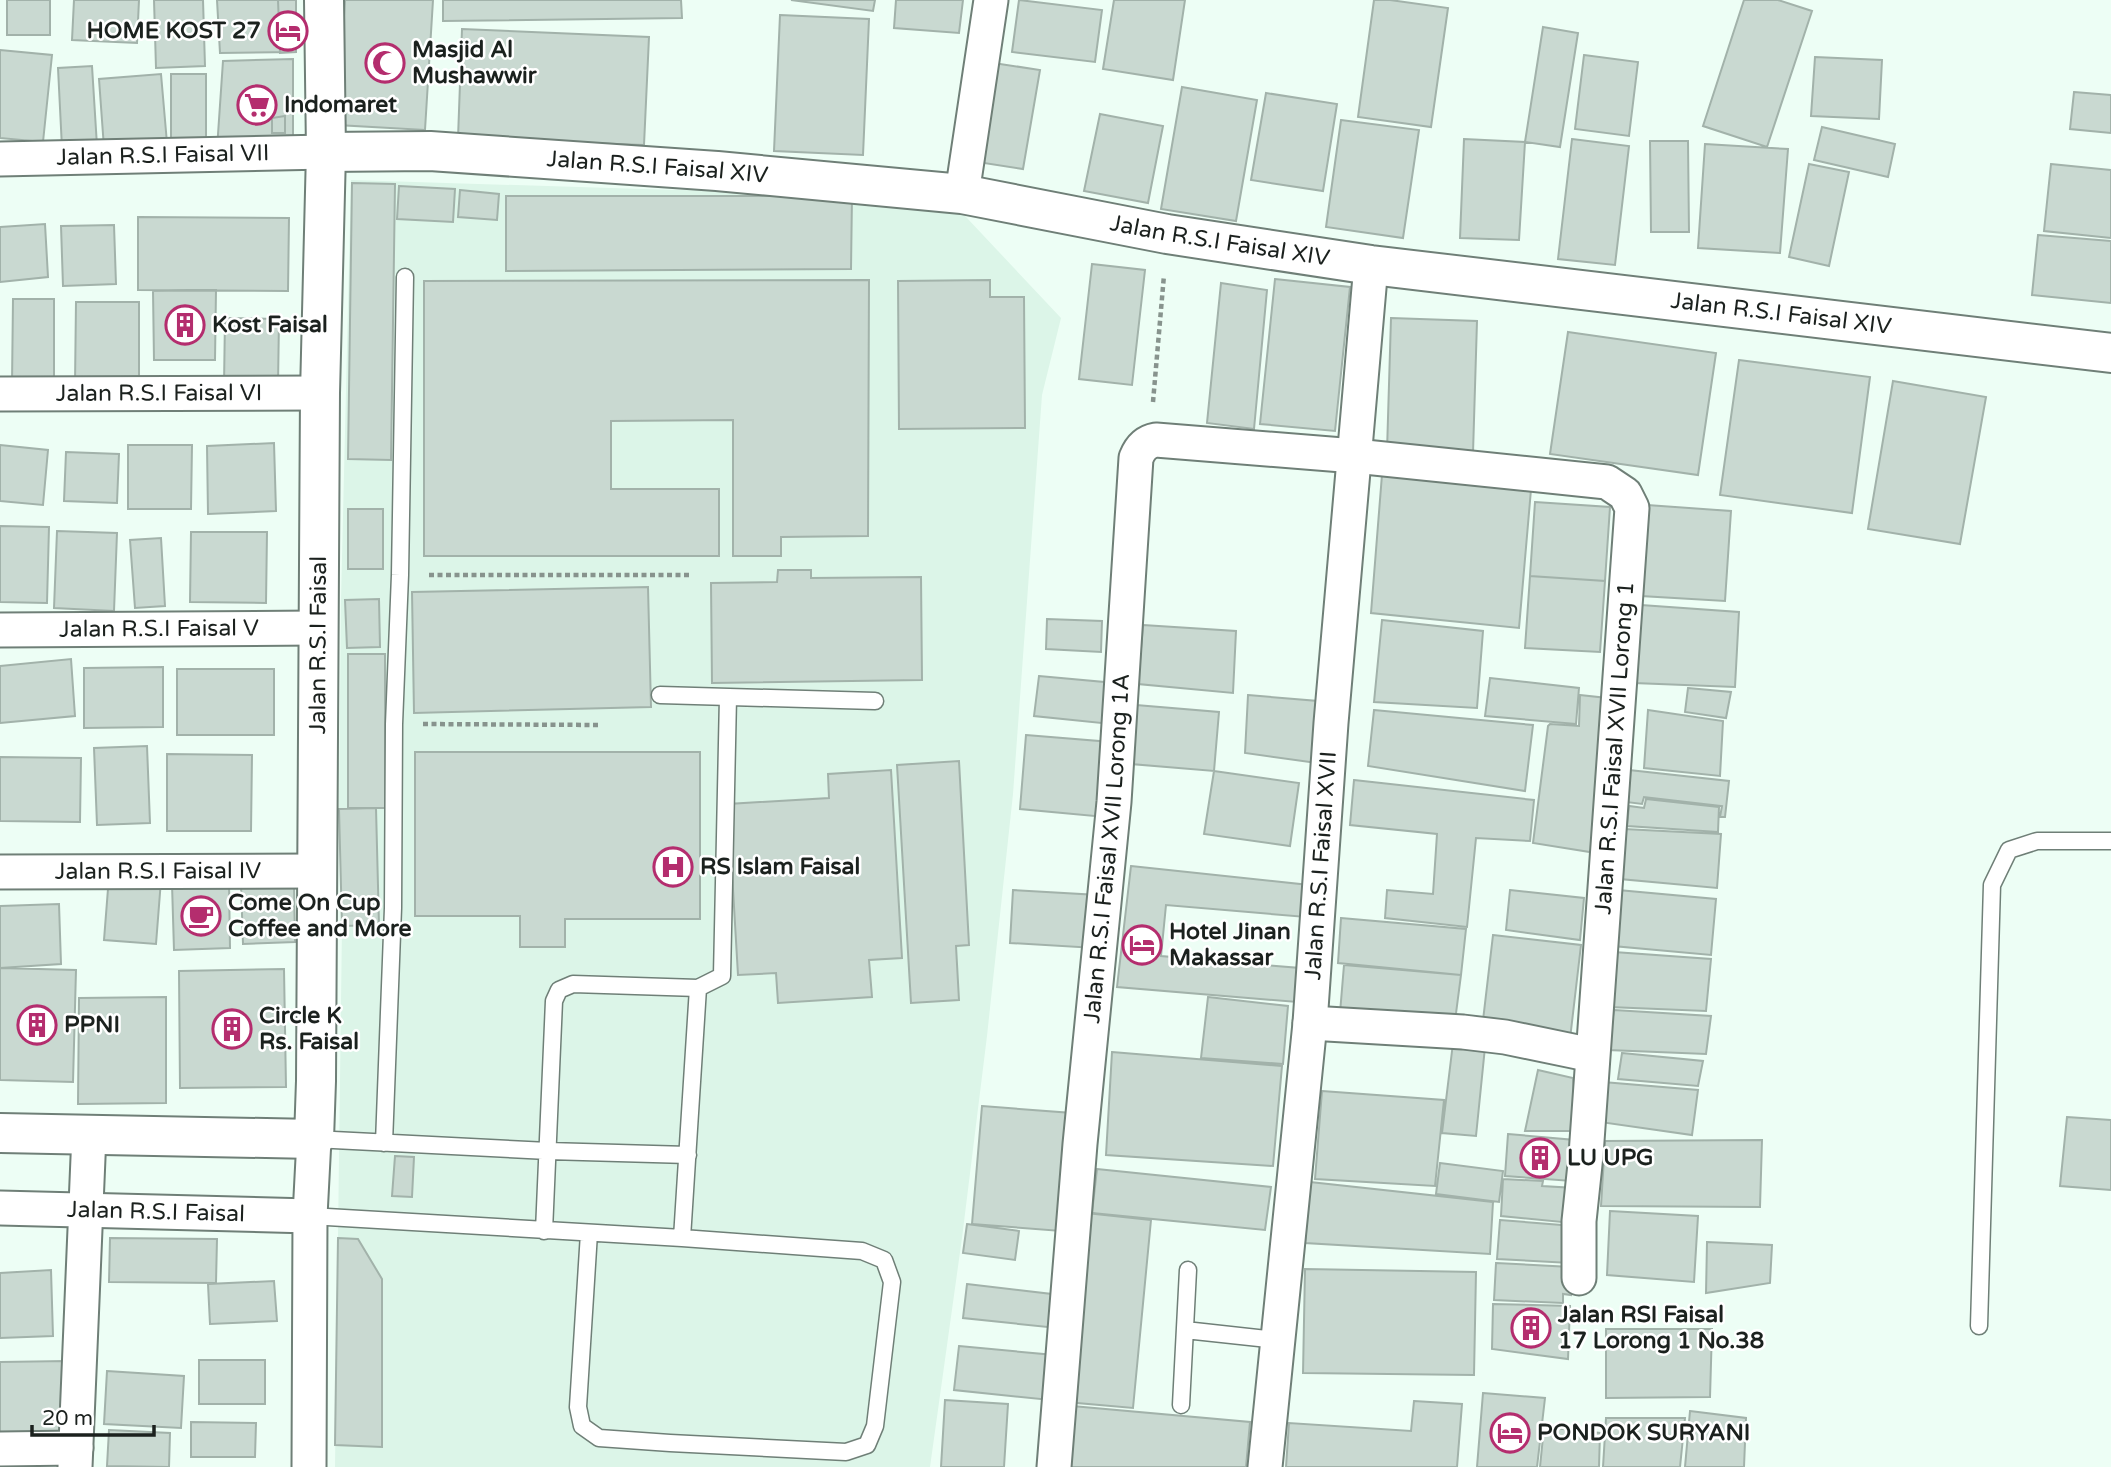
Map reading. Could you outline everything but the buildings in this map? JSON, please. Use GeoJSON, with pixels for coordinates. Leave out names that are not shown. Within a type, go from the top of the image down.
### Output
{"type":"FeatureCollection","features":[{"type":"Feature","properties":{"kind":"street","name":"Jalan R.S.I Faisal"},"geometry":{"type":"LineString","coordinates":[[309,1467],[320,393],[326,152],[324,0]]}},
{"type":"Feature","properties":{"kind":"street"},"geometry":{"type":"LineString","coordinates":[[962,194],[990,0]]}},
{"type":"Feature","properties":{"kind":"street","name":"Jalan R.S.I Faisal XIV"},"geometry":{"type":"LineString","coordinates":[[326,152],[430,151],[717,171],[962,194],[1167,234],[1371,265],[2111,353]]}},
{"type":"Feature","properties":{"kind":"street","name":"Jalan R.S.I Faisal VII"},"geometry":{"type":"LineString","coordinates":[[0,159],[326,152]]}},
{"type":"Feature","properties":{"kind":"street","name":"Jalan R.S.I Faisal XVII"},"geometry":{"type":"LineString","coordinates":[[1265,1467],[1310,1023],[1331,723],[1371,265]]}},
{"type":"Feature","properties":{"kind":"street","name":"Jalan R.S.I Faisal VI"},"geometry":{"type":"LineString","coordinates":[[0,394],[320,393]]}},
{"type":"Feature","properties":{"kind":"street"},"geometry":{"type":"LineString","coordinates":[[1150,441],[1355,456]]}},
{"type":"Feature","properties":{"kind":"street","name":"Jalan R.S.I Faisal XVII Lorong 1A"},"geometry":{"type":"LineString","coordinates":[[1054,1467],[1080,1144],[1114,802],[1136,458],[1140,448],[1150,441]]}},
{"type":"Feature","properties":{"kind":"street","name":"Jalan R.S.I Faisal XVII Lorong 1"},"geometry":{"type":"LineString","coordinates":[[1355,456],[1606,482],[1625,494],[1632,508],[1579,1221],[1578,1278]]}},
{"type":"Feature","properties":{"kind":"street","name":"Jalan R.S.I Faisal V"},"geometry":{"type":"LineString","coordinates":[[0,630],[317,628]]}},
{"type":"Feature","properties":{"kind":"street","name":"Jalan R.S.I Faisal IV"},"geometry":{"type":"LineString","coordinates":[[0,872],[316,871]]}},
{"type":"Feature","properties":{"kind":"street"},"geometry":{"type":"LineString","coordinates":[[1310,1023],[1463,1032],[1505,1037],[1592,1055]]}},
{"type":"Feature","properties":{"kind":"street"},"geometry":{"type":"LineString","coordinates":[[0,1133],[314,1139]]}},
{"type":"Feature","properties":{"kind":"street"},"geometry":{"type":"LineString","coordinates":[[0,1449],[75,1457],[89,1134]]}},
{"type":"Feature","properties":{"kind":"street","name":"Jalan R.S.I Faisal"},"geometry":{"type":"LineString","coordinates":[[0,1208],[310,1216]]}},
{"type":"Feature","properties":{"kind":"lane"},"geometry":{"type":"LineString","coordinates":[[384,1143],[393,908],[394,724],[400,576],[405,277]]}},
{"type":"Feature","properties":{"kind":"lane"},"geometry":{"type":"LineString","coordinates":[[660,695],[875,701]]}},
{"type":"Feature","properties":{"kind":"lane"},"geometry":{"type":"LineString","coordinates":[[544,1231],[554,1002],[559,990],[573,984],[698,988],[722,975],[728,697]]}},
{"type":"Feature","properties":{"kind":"lane"},"geometry":{"type":"LineString","coordinates":[[1979,1326],[1992,885],[2009,850],[2037,841],[2111,841]]}},
{"type":"Feature","properties":{"kind":"lane"},"geometry":{"type":"LineString","coordinates":[[682,1238],[698,988]]}},
{"type":"Feature","properties":{"kind":"lane"},"geometry":{"type":"LineString","coordinates":[[314,1139],[688,1155]]}},
{"type":"Feature","properties":{"kind":"lane"},"geometry":{"type":"LineString","coordinates":[[310,1216],[682,1238],[862,1251],[884,1260],[892,1282],[875,1426],[866,1445],[846,1452],[670,1443],[598,1438],[582,1426],[578,1407],[589,1233]]}},
{"type":"Feature","properties":{"kind":"lane"},"geometry":{"type":"LineString","coordinates":[[1181,1405],[1188,1270]]}},
{"type":"Feature","properties":{"kind":"lane"},"geometry":{"type":"LineString","coordinates":[[1185,1330],[1277,1340]]}},
{"type":"Feature","properties":{"kind":"path"},"geometry":{"type":"LineString","coordinates":[[1150,441],[1167,234]]}},
{"type":"Feature","properties":{"kind":"path"},"geometry":{"type":"LineString","coordinates":[[400,576],[692,575]]}},
{"type":"Feature","properties":{"kind":"path"},"geometry":{"type":"LineString","coordinates":[[394,724],[598,725]]}},
{"type":"Feature","properties":{"kind":"shaded area","name":"RS Islam Faisal"},"geometry":{"type":"Polygon","coordinates":[[[351,180],[674,190],[810,191],[951,201],[1061,318],[1042,395],[1013,794],[987,1036],[930,1467],[335,1467],[342,926],[339,809],[341,600],[351,180]]]}},
{"type":"Feature","properties":{"kind":"place","name":"HOME KOST 27"},"geometry":{"type":"Point","coordinates":[288,31]}},
{"type":"Feature","properties":{"kind":"place","name":"Masjid Al Mushawwir"},"geometry":{"type":"Point","coordinates":[385,63]}},
{"type":"Feature","properties":{"kind":"place","name":"Indomaret"},"geometry":{"type":"Point","coordinates":[257,105]}},
{"type":"Feature","properties":{"kind":"place","name":"Kost Faisal"},"geometry":{"type":"Point","coordinates":[185,325]}},
{"type":"Feature","properties":{"kind":"place","name":"RS Islam Faisal"},"geometry":{"type":"Point","coordinates":[673,867]}},
{"type":"Feature","properties":{"kind":"place","name":"Come On Cup Coffee and More"},"geometry":{"type":"Point","coordinates":[201,916]}},
{"type":"Feature","properties":{"kind":"place","name":"Hotel Jinan Makassar"},"geometry":{"type":"Point","coordinates":[1142,945]}},
{"type":"Feature","properties":{"kind":"place","name":"PPNI"},"geometry":{"type":"Point","coordinates":[37,1025]}},
{"type":"Feature","properties":{"kind":"place","name":"Circle K Rs. Faisal"},"geometry":{"type":"Point","coordinates":[232,1029]}},
{"type":"Feature","properties":{"kind":"place","name":"LU UPG"},"geometry":{"type":"Point","coordinates":[1540,1158]}},
{"type":"Feature","properties":{"kind":"place","name":"Jalan RSI Faisal 17 Lorong 1 No.38"},"geometry":{"type":"Point","coordinates":[1531,1328]}},
{"type":"Feature","properties":{"kind":"place","name":"PONDOK SURYANI"},"geometry":{"type":"Point","coordinates":[1510,1433]}}]}
